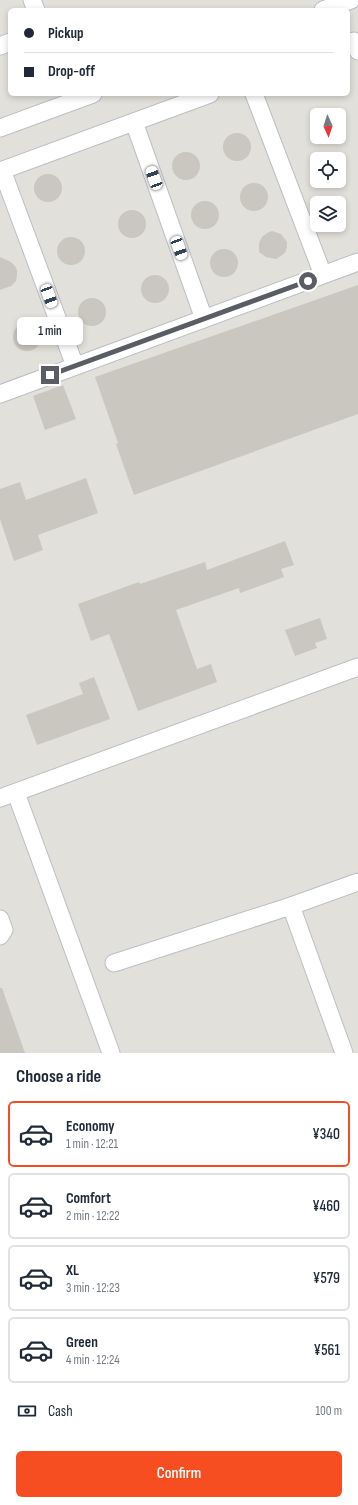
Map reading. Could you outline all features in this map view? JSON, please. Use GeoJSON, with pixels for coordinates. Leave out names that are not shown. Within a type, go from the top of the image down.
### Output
{"type":"FeatureCollection","features":[{"type":"Feature","properties":{"kind":"lane"},"geometry":{"type":"LineString","coordinates":[[329,8],[351,0]]}},
{"type":"Feature","properties":{"kind":"lane"},"geometry":{"type":"LineString","coordinates":[[0,128],[70,98],[82,96]]}},
{"type":"Feature","properties":{"kind":"lane"},"geometry":{"type":"LineString","coordinates":[[75,366],[1,170],[205,96]]}},
{"type":"Feature","properties":{"kind":"lane"},"geometry":{"type":"LineString","coordinates":[[255,96],[323,275]]}},
{"type":"Feature","properties":{"kind":"lane"},"geometry":{"type":"LineString","coordinates":[[134,122],[204,319]]}},
{"type":"Feature","properties":{"kind":"lane"},"geometry":{"type":"LineString","coordinates":[[0,394],[358,262]]}},
{"type":"Feature","properties":{"kind":"lane"},"geometry":{"type":"LineString","coordinates":[[0,798],[358,667]]}},
{"type":"Feature","properties":{"kind":"lane"},"geometry":{"type":"LineString","coordinates":[[16,793],[111,1053]]}},
{"type":"Feature","properties":{"kind":"lane"},"geometry":{"type":"LineString","coordinates":[[114,963],[291,906],[358,882]]}},
{"type":"Feature","properties":{"kind":"lane"},"geometry":{"type":"LineString","coordinates":[[291,906],[344,1053]]}},
{"type":"Feature","properties":{"kind":"lane"},"geometry":{"type":"LineString","coordinates":[[0,918],[4,930],[0,936]]}},
{"type":"Feature","properties":{"kind":"shaded area"},"geometry":{"type":"Polygon","coordinates":[[[0,0],[358,0],[358,1053],[0,1053],[0,0]]]}},
{"type":"Feature","properties":{"kind":"building"},"geometry":{"type":"Polygon","coordinates":[[[237,133],[247,137],[251,147],[247,157],[237,161],[227,157],[223,147],[227,137],[237,133]]]}},
{"type":"Feature","properties":{"kind":"building"},"geometry":{"type":"Polygon","coordinates":[[[186,152],[196,156],[200,166],[196,176],[186,180],[176,176],[172,166],[176,156],[186,152]]]}},
{"type":"Feature","properties":{"kind":"building"},"geometry":{"type":"Polygon","coordinates":[[[48,174],[58,178],[62,188],[58,198],[48,202],[38,198],[34,188],[38,178],[48,174]]]}},
{"type":"Feature","properties":{"kind":"building"},"geometry":{"type":"Polygon","coordinates":[[[254,183],[264,187],[268,197],[264,207],[254,211],[244,207],[240,197],[244,187],[254,183]]]}},
{"type":"Feature","properties":{"kind":"building"},"geometry":{"type":"Polygon","coordinates":[[[205,201],[215,205],[219,215],[215,225],[205,229],[195,225],[191,215],[195,205],[205,201]]]}},
{"type":"Feature","properties":{"kind":"building"},"geometry":{"type":"Polygon","coordinates":[[[132,210],[142,214],[146,224],[142,234],[132,238],[122,234],[118,224],[122,214],[132,210]]]}},
{"type":"Feature","properties":{"kind":"building"},"geometry":{"type":"Polygon","coordinates":[[[272,231],[281,234],[287,242],[285,253],[276,259],[266,257],[259,252],[259,243],[262,237],[272,231]]]}},
{"type":"Feature","properties":{"kind":"building"},"geometry":{"type":"Polygon","coordinates":[[[71,237],[81,241],[85,251],[81,261],[71,265],[61,261],[57,251],[61,241],[71,237]]]}},
{"type":"Feature","properties":{"kind":"building"},"geometry":{"type":"Polygon","coordinates":[[[224,249],[234,253],[238,263],[234,273],[224,277],[214,273],[210,263],[214,253],[224,249]]]}},
{"type":"Feature","properties":{"kind":"building"},"geometry":{"type":"Polygon","coordinates":[[[0,257],[11,262],[15,266],[17,275],[16,281],[11,286],[0,290],[0,257]]]}},
{"type":"Feature","properties":{"kind":"building"},"geometry":{"type":"Polygon","coordinates":[[[155,275],[165,279],[169,289],[165,299],[155,303],[145,299],[141,289],[145,279],[155,275]]]}},
{"type":"Feature","properties":{"kind":"building"},"geometry":{"type":"Polygon","coordinates":[[[358,285],[358,414],[134,495],[95,377],[358,285]]]}},
{"type":"Feature","properties":{"kind":"building"},"geometry":{"type":"Polygon","coordinates":[[[92,298],[102,302],[106,312],[102,322],[92,326],[82,322],[78,312],[82,302],[92,298]]]}},
{"type":"Feature","properties":{"kind":"building"},"geometry":{"type":"Polygon","coordinates":[[[27,323],[37,327],[41,337],[37,347],[27,351],[17,347],[13,337],[17,327],[27,323]]]}},
{"type":"Feature","properties":{"kind":"building"},"geometry":{"type":"Polygon","coordinates":[[[63,385],[76,419],[45,430],[33,396],[63,385]]]}},
{"type":"Feature","properties":{"kind":"building"},"geometry":{"type":"Polygon","coordinates":[[[86,478],[98,513],[38,535],[43,550],[14,561],[0,519],[0,489],[20,482],[26,500],[86,478]]]}},
{"type":"Feature","properties":{"kind":"building"},"geometry":{"type":"Polygon","coordinates":[[[285,541],[294,565],[281,569],[284,577],[240,593],[239,588],[176,610],[197,669],[211,664],[217,682],[138,711],[109,634],[91,641],[78,604],[139,582],[140,584],[205,562],[207,570],[285,541]]]}},
{"type":"Feature","properties":{"kind":"building"},"geometry":{"type":"Polygon","coordinates":[[[320,618],[327,639],[315,643],[317,648],[295,656],[285,630],[320,618]]]}},
{"type":"Feature","properties":{"kind":"building"},"geometry":{"type":"Polygon","coordinates":[[[94,677],[110,719],[37,745],[26,715],[83,694],[79,683],[94,677]]]}},
{"type":"Feature","properties":{"kind":"building"},"geometry":{"type":"Polygon","coordinates":[[[0,988],[2,988],[25,1053],[0,1053],[0,988]]]}},
{"type":"Feature","properties":{"kind":"route"},"geometry":{"type":"LineString","coordinates":[[50,375],[308,281]]}}]}
